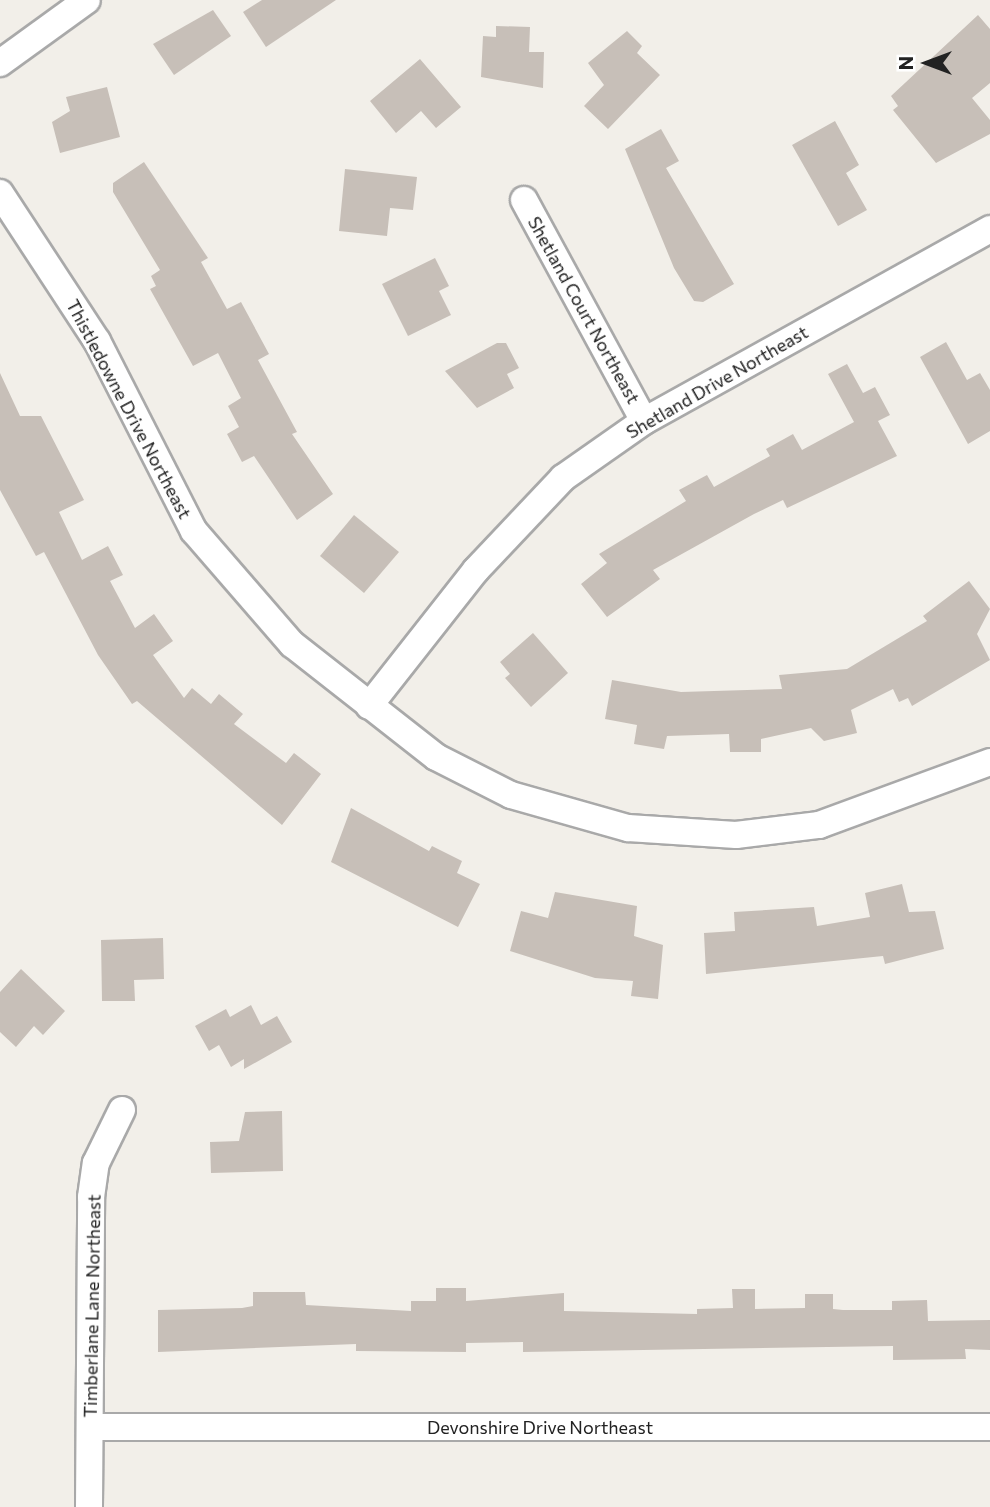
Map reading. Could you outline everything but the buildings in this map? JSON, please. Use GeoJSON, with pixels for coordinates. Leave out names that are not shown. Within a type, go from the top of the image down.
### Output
{"type":"FeatureCollection","features":[{"type":"Feature","properties":{"kind":"street"},"geometry":{"type":"LineString","coordinates":[[0,63],[87,0]]}},
{"type":"Feature","properties":{"kind":"street","name":"Thistledowne Drive Northeast"},"geometry":{"type":"LineString","coordinates":[[0,193],[97,341],[194,531],[292,644],[436,757],[512,795],[628,828],[736,835],[819,825],[990,762]]}},
{"type":"Feature","properties":{"kind":"street","name":"Shetland Court Northeast"},"geometry":{"type":"LineString","coordinates":[[524,200],[644,421]]}},
{"type":"Feature","properties":{"kind":"street","name":"Shetland Drive Northeast"},"geometry":{"type":"LineString","coordinates":[[369,706],[510,531],[563,478],[644,421],[990,229]]}},
{"type":"Feature","properties":{"kind":"street","name":"Timberlane Lane Northeast"},"geometry":{"type":"LineString","coordinates":[[89,1507],[91,1197],[96,1163],[122,1110]]}},
{"type":"Feature","properties":{"kind":"street","name":"Devonshire Drive Northeast"},"geometry":{"type":"LineString","coordinates":[[90,1427],[990,1427]]}}]}
